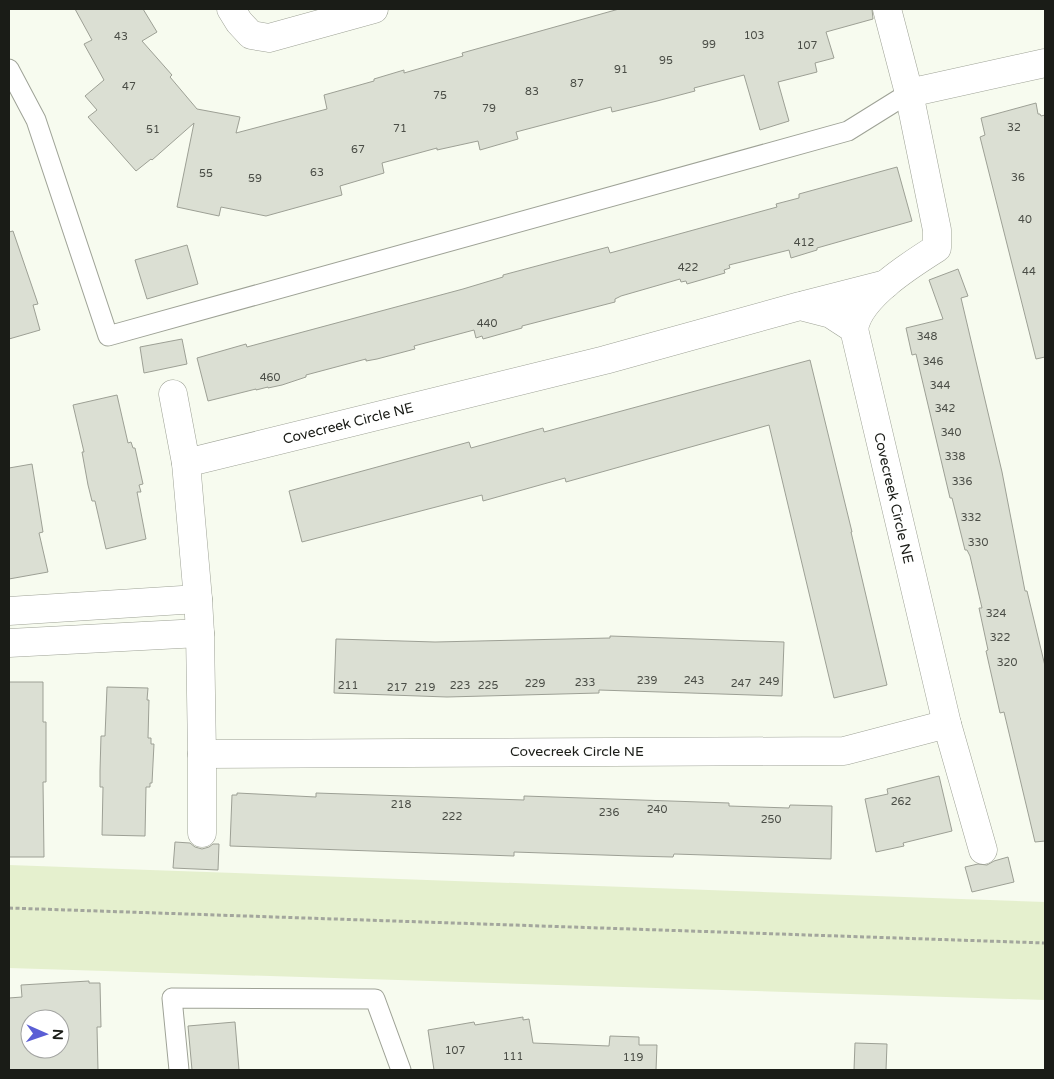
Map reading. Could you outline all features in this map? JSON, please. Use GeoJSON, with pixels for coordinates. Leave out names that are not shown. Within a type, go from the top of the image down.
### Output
{"type":"FeatureCollection","features":[{"type":"Feature","properties":{"kind":"street"},"geometry":{"type":"LineString","coordinates":[[231,9],[238,22],[251,35],[269,38],[374,9]]}},
{"type":"Feature","properties":{"kind":"street"},"geometry":{"type":"LineString","coordinates":[[854,329],[855,322],[871,299],[886,284],[909,265],[937,248],[937,230],[909,93],[887,9]]}},
{"type":"Feature","properties":{"kind":"street"},"geometry":{"type":"LineString","coordinates":[[909,93],[1045,63]]}},
{"type":"Feature","properties":{"kind":"street","name":"Covecreek Circle NE"},"geometry":{"type":"LineString","coordinates":[[186,463],[605,360],[886,284]]}},
{"type":"Feature","properties":{"kind":"street","name":"Covecreek Circle NE"},"geometry":{"type":"LineString","coordinates":[[800,306],[831,314],[854,329],[947,724],[983,850]]}},
{"type":"Feature","properties":{"kind":"street"},"geometry":{"type":"LineString","coordinates":[[173,394],[186,463],[198,599],[202,833]]}},
{"type":"Feature","properties":{"kind":"street"},"geometry":{"type":"LineString","coordinates":[[9,611],[198,599]]}},
{"type":"Feature","properties":{"kind":"street"},"geometry":{"type":"LineString","coordinates":[[9,643],[200,633]]}},
{"type":"Feature","properties":{"kind":"street","name":"Covecreek Circle NE"},"geometry":{"type":"LineString","coordinates":[[202,754],[844,751],[947,724]]}},
{"type":"Feature","properties":{"kind":"lane"},"geometry":{"type":"LineString","coordinates":[[9,69],[36,120],[108,336],[848,131],[909,93]]}},
{"type":"Feature","properties":{"kind":"lane"},"geometry":{"type":"LineString","coordinates":[[179,1070],[172,998],[375,999],[401,1070]]}},
{"type":"Feature","properties":{"kind":"path"},"geometry":{"type":"LineString","coordinates":[[9,908],[1045,943]]}},
{"type":"Feature","properties":{"kind":"green space"},"geometry":{"type":"Polygon","coordinates":[[[9,865],[1045,902],[1045,1000],[9,968],[9,865]]]}},
{"type":"Feature","properties":{"kind":"building"},"geometry":{"type":"Polygon","coordinates":[[[75,9],[143,9],[157,32],[142,41],[172,75],[170,77],[197,109],[240,117],[236,133],[327,109],[324,95],[374,81],[374,79],[404,70],[404,73],[463,56],[462,53],[619,9],[872,9],[873,19],[826,32],[834,58],[815,63],[817,72],[778,82],[789,121],[760,130],[744,75],[694,88],[695,91],[657,101],[612,112],[611,107],[516,132],[518,139],[480,150],[478,141],[437,150],[437,148],[382,163],[384,173],[340,186],[342,195],[266,216],[221,207],[219,216],[177,207],[194,123],[152,160],[136,171],[88,117],[97,110],[85,96],[104,80],[84,44],[92,40],[75,9]]]}},
{"type":"Feature","properties":{"kind":"building"},"geometry":{"type":"Polygon","coordinates":[[[1036,103],[1038,114],[1041,116],[1045,115],[1045,357],[1036,359],[980,137],[985,135],[981,118],[1036,103]]]}},
{"type":"Feature","properties":{"kind":"building"},"geometry":{"type":"Polygon","coordinates":[[[897,167],[912,221],[817,248],[817,250],[791,258],[789,250],[729,265],[730,268],[724,270],[725,273],[687,284],[686,281],[681,282],[680,279],[621,296],[615,299],[615,302],[522,326],[522,328],[483,339],[482,336],[476,338],[474,330],[414,346],[415,349],[377,359],[366,361],[366,359],[306,375],[306,377],[282,385],[256,389],[208,401],[197,358],[246,344],[247,347],[463,289],[503,277],[503,275],[608,247],[610,253],[777,207],[776,204],[799,198],[799,194],[897,167]]]}},
{"type":"Feature","properties":{"kind":"building"},"geometry":{"type":"Polygon","coordinates":[[[13,231],[38,304],[33,305],[40,330],[9,339],[9,232],[13,231]]]}},
{"type":"Feature","properties":{"kind":"building"},"geometry":{"type":"Polygon","coordinates":[[[187,245],[198,284],[147,299],[135,260],[187,245]]]}},
{"type":"Feature","properties":{"kind":"building"},"geometry":{"type":"Polygon","coordinates":[[[958,269],[968,296],[961,298],[1002,472],[1025,591],[1027,591],[1045,666],[1045,841],[1035,842],[1004,712],[1000,713],[986,651],[988,650],[979,608],[982,608],[970,556],[967,550],[965,550],[952,498],[950,498],[916,354],[912,355],[906,328],[943,319],[929,280],[958,269]]]}},
{"type":"Feature","properties":{"kind":"building"},"geometry":{"type":"Polygon","coordinates":[[[182,339],[187,364],[144,373],[140,347],[182,339]]]}},
{"type":"Feature","properties":{"kind":"building"},"geometry":{"type":"Polygon","coordinates":[[[810,360],[887,685],[834,698],[769,425],[566,482],[565,478],[483,501],[482,495],[302,542],[289,491],[469,442],[471,448],[543,428],[544,432],[810,360]]]}},
{"type":"Feature","properties":{"kind":"building"},"geometry":{"type":"Polygon","coordinates":[[[117,395],[128,443],[131,442],[133,448],[135,448],[143,484],[139,485],[141,492],[137,492],[146,539],[106,549],[95,501],[92,501],[88,485],[82,452],[84,452],[73,405],[117,395]]]}},
{"type":"Feature","properties":{"kind":"building"},"geometry":{"type":"Polygon","coordinates":[[[32,464],[43,532],[39,533],[48,572],[9,579],[9,468],[32,464]]]}},
{"type":"Feature","properties":{"kind":"building"},"geometry":{"type":"Polygon","coordinates":[[[610,636],[784,642],[782,696],[599,690],[599,693],[447,697],[334,693],[336,639],[435,642],[610,638],[610,636]]]}},
{"type":"Feature","properties":{"kind":"building"},"geometry":{"type":"Polygon","coordinates":[[[9,682],[43,682],[43,722],[46,722],[46,782],[43,782],[44,857],[9,857],[9,682]]]}},
{"type":"Feature","properties":{"kind":"building"},"geometry":{"type":"Polygon","coordinates":[[[107,687],[148,688],[148,738],[151,738],[151,744],[154,744],[152,783],[150,783],[150,787],[146,787],[145,836],[102,835],[103,787],[100,787],[101,736],[105,736],[107,687]]]}},
{"type":"Feature","properties":{"kind":"building"},"geometry":{"type":"Polygon","coordinates":[[[939,776],[952,831],[903,843],[904,846],[876,852],[865,799],[888,794],[887,789],[939,776]]]}},
{"type":"Feature","properties":{"kind":"building"},"geometry":{"type":"Polygon","coordinates":[[[237,793],[316,797],[316,793],[524,800],[524,796],[729,803],[729,806],[789,808],[790,805],[832,806],[831,859],[674,854],[673,857],[514,852],[514,856],[230,846],[232,795],[237,795],[237,793]]]}},
{"type":"Feature","properties":{"kind":"building"},"geometry":{"type":"Polygon","coordinates":[[[175,842],[190,843],[202,849],[213,844],[219,844],[218,870],[173,868],[175,842]]]}},
{"type":"Feature","properties":{"kind":"building"},"geometry":{"type":"Polygon","coordinates":[[[1008,857],[1014,882],[972,892],[965,867],[978,864],[987,865],[1008,857]]]}},
{"type":"Feature","properties":{"kind":"building"},"geometry":{"type":"Polygon","coordinates":[[[89,981],[89,983],[100,983],[101,1027],[97,1027],[98,1070],[9,1070],[9,998],[22,997],[21,985],[89,981]]]}},
{"type":"Feature","properties":{"kind":"building"},"geometry":{"type":"Polygon","coordinates":[[[523,1017],[523,1020],[529,1019],[533,1043],[609,1046],[610,1036],[639,1037],[639,1045],[657,1045],[656,1070],[434,1070],[428,1030],[474,1022],[475,1025],[523,1017]]]}},
{"type":"Feature","properties":{"kind":"building"},"geometry":{"type":"Polygon","coordinates":[[[235,1022],[239,1070],[192,1070],[188,1026],[235,1022]]]}},
{"type":"Feature","properties":{"kind":"building"},"geometry":{"type":"Polygon","coordinates":[[[855,1043],[887,1044],[886,1070],[854,1070],[855,1043]]]}}]}
